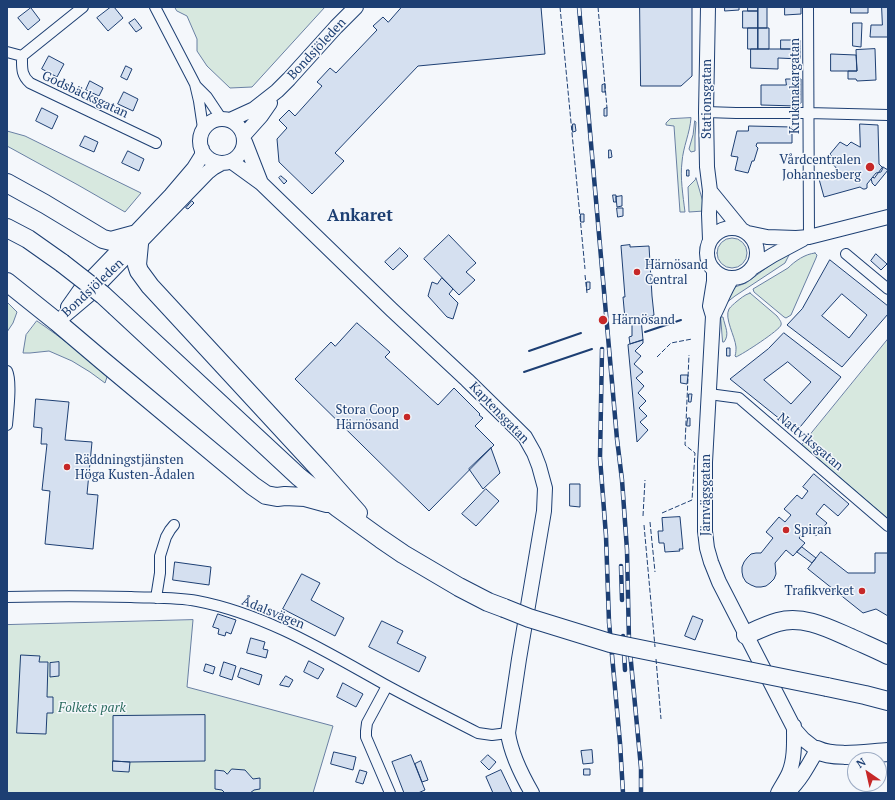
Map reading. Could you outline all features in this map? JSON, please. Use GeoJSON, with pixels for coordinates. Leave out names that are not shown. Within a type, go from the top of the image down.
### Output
{"type":"FeatureCollection","features":[{"type":"Feature","properties":{"kind":"highway"},"geometry":{"type":"LineString","coordinates":[[7,183],[103,239],[111,241],[136,240],[137,265],[139,271],[150,286],[320,470],[381,539]]}},
{"type":"Feature","properties":{"kind":"highway"},"geometry":{"type":"LineString","coordinates":[[7,228],[28,239],[103,295],[299,477],[338,508],[403,554],[459,587],[488,602],[529,618],[610,643],[827,687],[888,701]]}},
{"type":"Feature","properties":{"kind":"highway"},"geometry":{"type":"LineString","coordinates":[[7,282],[253,486],[266,495],[277,497],[305,497],[338,508]]}},
{"type":"Feature","properties":{"kind":"highway"},"geometry":{"type":"LineString","coordinates":[[746,635],[778,622],[799,620],[832,630],[888,655]]}},
{"type":"Feature","properties":{"kind":"highway"},"geometry":{"type":"LineString","coordinates":[[817,750],[826,754],[840,755],[888,752]]}},
{"type":"Feature","properties":{"kind":"main road","name":"Bondsjöleden"},"geometry":{"type":"LineString","coordinates":[[225,119],[254,109],[277,91],[356,7]]}},
{"type":"Feature","properties":{"kind":"main road","name":"Stationsgatan"},"geometry":{"type":"LineString","coordinates":[[708,7],[706,112],[707,167],[710,191],[710,240]]}},
{"type":"Feature","properties":{"kind":"main road","name":"Bondsjöleden"},"geometry":{"type":"LineString","coordinates":[[244,138],[261,116],[277,91]]}},
{"type":"Feature","properties":{"kind":"main road"},"geometry":{"type":"LineString","coordinates":[[225,119],[235,123],[239,127],[244,138],[242,153],[238,158],[227,163],[211,160],[202,149],[200,140],[203,128],[210,122],[213,120],[225,119]]}},
{"type":"Feature","properties":{"kind":"main road","name":"Kaptensgatan"},"geometry":{"type":"LineString","coordinates":[[244,138],[261,183]]}},
{"type":"Feature","properties":{"kind":"main road","name":"Bondsjöleden"},"geometry":{"type":"LineString","coordinates":[[57,322],[89,295],[136,240],[194,168],[202,155],[202,149]]}},
{"type":"Feature","properties":{"kind":"main road","name":"Bondsjöleden"},"geometry":{"type":"LineString","coordinates":[[136,240],[208,172],[227,163]]}},
{"type":"Feature","properties":{"kind":"main road","name":"Kaptensgatan"},"geometry":{"type":"LineString","coordinates":[[227,163],[261,183],[517,428],[534,453],[545,488],[544,511],[508,733],[510,745],[517,763],[532,793]]}},
{"type":"Feature","properties":{"kind":"main road"},"geometry":{"type":"LineString","coordinates":[[710,191],[744,231],[753,239],[757,254],[752,268]]}},
{"type":"Feature","properties":{"kind":"main road"},"geometry":{"type":"LineString","coordinates":[[809,237],[773,255],[746,273],[732,278],[720,275],[714,270],[709,263],[707,255],[707,247],[710,240],[720,230],[727,228],[734,227],[767,237],[796,238],[809,237],[888,217]]}},
{"type":"Feature","properties":{"kind":"main road","name":"Järnvägsgatan"},"geometry":{"type":"LineString","coordinates":[[714,270],[714,281],[710,306],[713,316],[705,462],[705,531],[711,562],[719,582],[794,726],[803,739],[817,750]]}},
{"type":"Feature","properties":{"kind":"main road","name":"Järnvägsgatan"},"geometry":{"type":"LineString","coordinates":[[713,316],[726,287],[732,278]]}},
{"type":"Feature","properties":{"kind":"main road","name":"Järnvägsgatan"},"geometry":{"type":"LineString","coordinates":[[778,793],[788,775],[791,766],[794,743],[794,726]]}},
{"type":"Feature","properties":{"kind":"main road"},"geometry":{"type":"LineString","coordinates":[[787,793],[804,774],[817,750]]}},
{"type":"Feature","properties":{"kind":"street"},"geometry":{"type":"LineString","coordinates":[[7,52],[22,56],[83,7]]}},
{"type":"Feature","properties":{"kind":"street"},"geometry":{"type":"LineString","coordinates":[[155,7],[194,84],[199,101],[203,128]]}},
{"type":"Feature","properties":{"kind":"street","name":"Krukmakargatan"},"geometry":{"type":"LineString","coordinates":[[808,7],[809,237]]}},
{"type":"Feature","properties":{"kind":"street","name":"Godsbäcksgatan"},"geometry":{"type":"LineString","coordinates":[[22,56],[22,71],[25,79],[30,83],[156,143]]}},
{"type":"Feature","properties":{"kind":"street"},"geometry":{"type":"LineString","coordinates":[[194,84],[225,119]]}},
{"type":"Feature","properties":{"kind":"street"},"geometry":{"type":"LineString","coordinates":[[706,112],[888,115]]}},
{"type":"Feature","properties":{"kind":"street"},"geometry":{"type":"LineString","coordinates":[[846,254],[888,289]]}},
{"type":"Feature","properties":{"kind":"street"},"geometry":{"type":"LineString","coordinates":[[7,371],[9,383],[7,425]]}},
{"type":"Feature","properties":{"kind":"street","name":"Nattviksgatan"},"geometry":{"type":"LineString","coordinates":[[709,394],[739,398],[888,526]]}},
{"type":"Feature","properties":{"kind":"street"},"geometry":{"type":"LineString","coordinates":[[156,598],[160,573],[160,556],[170,530],[174,525]]}},
{"type":"Feature","properties":{"kind":"street","name":"Ådalsvägen"},"geometry":{"type":"LineString","coordinates":[[7,597],[77,596],[177,598],[223,608],[250,616],[278,627],[478,733],[492,735],[508,733]]}},
{"type":"Feature","properties":{"kind":"street"},"geometry":{"type":"LineString","coordinates":[[387,686],[367,723],[366,737],[390,793]]}},
{"type":"Feature","properties":{"kind":"green space"},"geometry":{"type":"Polygon","coordinates":[[[175,7],[325,7],[252,87],[230,88],[207,66],[197,51],[197,39],[187,16],[177,11],[175,7]]]}},
{"type":"Feature","properties":{"kind":"green space"},"geometry":{"type":"Polygon","coordinates":[[[691,118],[681,168],[685,212],[680,212],[674,126],[666,125],[666,123],[670,119],[691,118]]]}},
{"type":"Feature","properties":{"kind":"green space"},"geometry":{"type":"Polygon","coordinates":[[[695,121],[695,151],[691,152],[689,149],[695,121]]]}},
{"type":"Feature","properties":{"kind":"green space"},"geometry":{"type":"Polygon","coordinates":[[[7,131],[25,136],[141,193],[125,212],[7,146],[7,131]]]}},
{"type":"Feature","properties":{"kind":"green space"},"geometry":{"type":"Polygon","coordinates":[[[696,178],[704,211],[689,212],[688,187],[696,178]]]}},
{"type":"Feature","properties":{"kind":"green space"},"geometry":{"type":"Polygon","coordinates":[[[732,238],[738,239],[746,247],[746,259],[738,267],[732,268],[726,267],[718,259],[717,253],[718,247],[726,239],[732,238]]]}},
{"type":"Feature","properties":{"kind":"green space"},"geometry":{"type":"Polygon","coordinates":[[[815,253],[817,255],[816,258],[791,315],[786,318],[784,317],[754,292],[753,289],[788,268],[800,258],[815,253]]]}},
{"type":"Feature","properties":{"kind":"green space"},"geometry":{"type":"Polygon","coordinates":[[[787,254],[789,255],[785,263],[726,303],[730,292],[735,287],[746,283],[787,254]]]}},
{"type":"Feature","properties":{"kind":"green space"},"geometry":{"type":"Polygon","coordinates":[[[750,293],[777,316],[781,322],[781,325],[768,337],[736,357],[735,343],[728,313],[729,309],[736,302],[750,293]]]}},
{"type":"Feature","properties":{"kind":"green space"},"geometry":{"type":"Polygon","coordinates":[[[7,302],[17,312],[13,323],[7,332],[7,302]]]}},
{"type":"Feature","properties":{"kind":"green space"},"geometry":{"type":"Polygon","coordinates":[[[721,317],[723,317],[727,336],[724,342],[723,342],[721,317]]]}},
{"type":"Feature","properties":{"kind":"green space"},"geometry":{"type":"Polygon","coordinates":[[[37,321],[99,369],[107,377],[105,383],[72,361],[49,351],[23,353],[26,335],[37,321]]]}},
{"type":"Feature","properties":{"kind":"green space"},"geometry":{"type":"Polygon","coordinates":[[[888,339],[888,519],[802,445],[888,339]]]}},
{"type":"Feature","properties":{"kind":"green space","name":"Folkets park"},"geometry":{"type":"Polygon","coordinates":[[[193,620],[187,687],[333,726],[313,793],[7,793],[7,625],[193,620]]]}},
{"type":"Feature","properties":{"kind":"building"},"geometry":{"type":"Polygon","coordinates":[[[111,7],[114,7],[123,18],[108,31],[97,18],[111,7]]]}},
{"type":"Feature","properties":{"kind":"building"},"geometry":{"type":"Polygon","coordinates":[[[402,7],[541,7],[545,54],[418,66],[335,153],[344,161],[312,194],[279,162],[277,139],[287,128],[279,120],[289,110],[295,116],[322,86],[317,82],[330,68],[336,73],[377,30],[373,26],[383,17],[388,22],[402,7]]]}},
{"type":"Feature","properties":{"kind":"building"},"geometry":{"type":"Polygon","coordinates":[[[640,7],[692,7],[692,76],[681,86],[641,86],[640,7]]]}},
{"type":"Feature","properties":{"kind":"building"},"geometry":{"type":"Polygon","coordinates":[[[725,7],[739,7],[739,10],[725,11],[725,7]]]}},
{"type":"Feature","properties":{"kind":"building"},"geometry":{"type":"Polygon","coordinates":[[[748,7],[758,7],[758,11],[748,11],[748,7]]]}},
{"type":"Feature","properties":{"kind":"building"},"geometry":{"type":"Polygon","coordinates":[[[758,7],[767,7],[767,28],[758,28],[758,7]]]}},
{"type":"Feature","properties":{"kind":"building"},"geometry":{"type":"Polygon","coordinates":[[[785,7],[801,7],[801,14],[785,15],[785,7]]]}},
{"type":"Feature","properties":{"kind":"building"},"geometry":{"type":"Polygon","coordinates":[[[851,7],[868,7],[868,13],[851,13],[851,7]]]}},
{"type":"Feature","properties":{"kind":"building"},"geometry":{"type":"Polygon","coordinates":[[[882,7],[888,7],[888,37],[870,37],[871,25],[882,25],[882,7]]]}},
{"type":"Feature","properties":{"kind":"building"},"geometry":{"type":"Polygon","coordinates":[[[31,8],[40,20],[28,30],[18,18],[31,8]]]}},
{"type":"Feature","properties":{"kind":"building"},"geometry":{"type":"Polygon","coordinates":[[[743,11],[758,11],[758,28],[743,28],[743,11]]]}},
{"type":"Feature","properties":{"kind":"building"},"geometry":{"type":"Polygon","coordinates":[[[135,19],[142,28],[136,32],[129,23],[135,19]]]}},
{"type":"Feature","properties":{"kind":"building"},"geometry":{"type":"Polygon","coordinates":[[[853,23],[862,23],[861,47],[853,46],[853,23]]]}},
{"type":"Feature","properties":{"kind":"building"},"geometry":{"type":"Polygon","coordinates":[[[748,28],[758,28],[758,49],[748,49],[748,28]]]}},
{"type":"Feature","properties":{"kind":"building"},"geometry":{"type":"Polygon","coordinates":[[[758,28],[769,28],[769,49],[758,49],[758,28]]]}},
{"type":"Feature","properties":{"kind":"building"},"geometry":{"type":"Polygon","coordinates":[[[781,40],[800,40],[800,49],[781,49],[781,40]]]}},
{"type":"Feature","properties":{"kind":"building"},"geometry":{"type":"Polygon","coordinates":[[[751,49],[800,49],[800,59],[778,58],[778,69],[751,68],[751,49]]]}},
{"type":"Feature","properties":{"kind":"building"},"geometry":{"type":"Polygon","coordinates":[[[875,49],[876,80],[857,81],[856,79],[848,79],[848,71],[857,71],[856,50],[875,49]]]}},
{"type":"Feature","properties":{"kind":"building"},"geometry":{"type":"Polygon","coordinates":[[[831,54],[856,55],[857,71],[831,71],[831,54]]]}},
{"type":"Feature","properties":{"kind":"building"},"geometry":{"type":"Polygon","coordinates":[[[49,56],[64,64],[57,77],[42,69],[49,56]]]}},
{"type":"Feature","properties":{"kind":"building"},"geometry":{"type":"Polygon","coordinates":[[[126,66],[132,69],[127,80],[121,77],[126,66]]]}},
{"type":"Feature","properties":{"kind":"building"},"geometry":{"type":"Polygon","coordinates":[[[786,79],[801,79],[801,103],[797,106],[761,105],[761,85],[786,85],[786,79]]]}},
{"type":"Feature","properties":{"kind":"building"},"geometry":{"type":"Polygon","coordinates":[[[90,81],[103,88],[99,96],[86,90],[90,81]]]}},
{"type":"Feature","properties":{"kind":"building"},"geometry":{"type":"Polygon","coordinates":[[[605,84],[605,92],[602,92],[602,85],[605,84]]]}},
{"type":"Feature","properties":{"kind":"building"},"geometry":{"type":"Polygon","coordinates":[[[124,92],[138,99],[133,111],[118,104],[124,92]]]}},
{"type":"Feature","properties":{"kind":"building"},"geometry":{"type":"Polygon","coordinates":[[[42,108],[58,116],[52,129],[36,121],[42,108]]]}},
{"type":"Feature","properties":{"kind":"building"},"geometry":{"type":"Polygon","coordinates":[[[607,108],[607,116],[604,116],[604,109],[607,108]]]}},
{"type":"Feature","properties":{"kind":"building"},"geometry":{"type":"Polygon","coordinates":[[[573,124],[575,124],[576,131],[573,132],[573,124]]]}},
{"type":"Feature","properties":{"kind":"building"},"geometry":{"type":"Polygon","coordinates":[[[860,124],[878,125],[879,164],[883,168],[881,172],[876,173],[865,189],[860,187],[824,197],[819,179],[833,175],[837,173],[838,170],[832,163],[835,160],[830,154],[840,142],[847,146],[851,142],[860,147],[860,124]]]}},
{"type":"Feature","properties":{"kind":"building"},"geometry":{"type":"Polygon","coordinates":[[[749,126],[792,127],[792,143],[757,143],[756,146],[758,148],[748,173],[735,170],[738,157],[731,156],[737,131],[748,131],[749,126]]]}},
{"type":"Feature","properties":{"kind":"building"},"geometry":{"type":"Polygon","coordinates":[[[85,136],[98,142],[94,152],[80,146],[85,136]]]}},
{"type":"Feature","properties":{"kind":"building"},"geometry":{"type":"Polygon","coordinates":[[[609,150],[611,150],[612,157],[609,158],[609,150]]]}},
{"type":"Feature","properties":{"kind":"building"},"geometry":{"type":"Polygon","coordinates":[[[128,151],[144,159],[139,171],[122,163],[128,151]]]}},
{"type":"Feature","properties":{"kind":"building"},"geometry":{"type":"Polygon","coordinates":[[[883,167],[888,170],[875,186],[871,179],[873,177],[874,178],[883,167]]]}},
{"type":"Feature","properties":{"kind":"building"},"geometry":{"type":"Polygon","coordinates":[[[687,170],[689,170],[689,176],[687,176],[687,170]]]}},
{"type":"Feature","properties":{"kind":"building"},"geometry":{"type":"Polygon","coordinates":[[[281,176],[287,181],[284,184],[279,178],[281,176]]]}},
{"type":"Feature","properties":{"kind":"building"},"geometry":{"type":"Polygon","coordinates":[[[613,195],[616,195],[616,202],[614,202],[613,195]]]}},
{"type":"Feature","properties":{"kind":"building"},"geometry":{"type":"Polygon","coordinates":[[[622,196],[622,206],[617,207],[616,197],[622,196]]]}},
{"type":"Feature","properties":{"kind":"building"},"geometry":{"type":"Polygon","coordinates":[[[192,201],[194,203],[188,209],[186,208],[192,201]]]}},
{"type":"Feature","properties":{"kind":"building"},"geometry":{"type":"Polygon","coordinates":[[[617,208],[623,208],[623,216],[618,217],[617,208]]]}},
{"type":"Feature","properties":{"kind":"building"},"geometry":{"type":"Polygon","coordinates":[[[581,214],[584,214],[584,222],[581,222],[581,214]]]}},
{"type":"Feature","properties":{"kind":"building"},"geometry":{"type":"Polygon","coordinates":[[[449,235],[476,263],[466,272],[475,280],[459,295],[424,259],[449,235]]]}},
{"type":"Feature","properties":{"kind":"building","name":"Härnösand Central"},"geometry":{"type":"Polygon","coordinates":[[[630,245],[630,247],[649,246],[654,315],[641,319],[643,340],[630,344],[629,337],[632,336],[632,323],[628,324],[627,318],[625,319],[623,297],[625,297],[621,246],[630,245]]]}},
{"type":"Feature","properties":{"kind":"building"},"geometry":{"type":"Polygon","coordinates":[[[400,248],[408,256],[393,270],[385,262],[400,248]]]}},
{"type":"Feature","properties":{"kind":"building"},"geometry":{"type":"Polygon","coordinates":[[[876,254],[887,264],[881,270],[871,261],[876,254]]]}},
{"type":"Feature","properties":{"kind":"building"},"geometry":{"type":"Polygon","coordinates":[[[830,260],[888,306],[888,314],[842,367],[787,325],[802,309],[830,260]],[[842,294],[822,316],[849,338],[867,315],[842,294]]]}},
{"type":"Feature","properties":{"kind":"building"},"geometry":{"type":"Polygon","coordinates":[[[442,278],[453,289],[449,294],[458,303],[453,319],[447,317],[428,296],[432,282],[437,284],[442,278]]]}},
{"type":"Feature","properties":{"kind":"building"},"geometry":{"type":"Polygon","coordinates":[[[587,282],[590,282],[590,289],[587,290],[587,282]]]}},
{"type":"Feature","properties":{"kind":"building","name":"Stora Coop Härnösand"},"geometry":{"type":"Polygon","coordinates":[[[357,323],[390,352],[385,357],[438,405],[454,388],[483,418],[475,426],[494,445],[429,511],[295,379],[331,342],[335,346],[357,323]]]}},
{"type":"Feature","properties":{"kind":"building"},"geometry":{"type":"Polygon","coordinates":[[[784,333],[841,377],[796,432],[730,379],[768,349],[784,333]],[[788,362],[764,380],[791,404],[811,382],[788,362]]]}},
{"type":"Feature","properties":{"kind":"building"},"geometry":{"type":"Polygon","coordinates":[[[643,340],[643,343],[635,351],[641,356],[634,364],[643,372],[636,378],[644,386],[638,393],[646,401],[639,408],[647,416],[640,422],[648,430],[637,442],[628,345],[643,340]]]}},
{"type":"Feature","properties":{"kind":"building"},"geometry":{"type":"Polygon","coordinates":[[[727,348],[730,348],[730,356],[727,356],[727,348]]]}},
{"type":"Feature","properties":{"kind":"building"},"geometry":{"type":"Polygon","coordinates":[[[681,375],[688,375],[687,384],[681,383],[681,375]]]}},
{"type":"Feature","properties":{"kind":"building"},"geometry":{"type":"Polygon","coordinates":[[[689,394],[692,394],[691,402],[689,402],[689,394]]]}},
{"type":"Feature","properties":{"kind":"building","name":"Räddningstjänsten Höga Kusten-Ådalen"},"geometry":{"type":"Polygon","coordinates":[[[36,399],[69,402],[65,440],[92,442],[87,494],[98,495],[93,549],[45,544],[50,491],[42,490],[47,444],[41,444],[42,428],[34,427],[36,399]]]}},
{"type":"Feature","properties":{"kind":"building"},"geometry":{"type":"Polygon","coordinates":[[[688,418],[690,418],[690,426],[687,426],[688,418]]]}},
{"type":"Feature","properties":{"kind":"building"},"geometry":{"type":"Polygon","coordinates":[[[491,448],[500,473],[483,489],[469,469],[491,448]]]}},
{"type":"Feature","properties":{"kind":"building","name":"Spiran"},"geometry":{"type":"Polygon","coordinates":[[[814,474],[849,504],[838,516],[824,504],[816,514],[827,523],[816,536],[807,528],[799,538],[805,543],[793,556],[786,550],[775,563],[776,574],[774,579],[766,586],[756,587],[751,585],[746,582],[743,577],[742,567],[744,562],[751,554],[761,553],[773,538],[766,532],[779,517],[785,522],[791,515],[784,509],[797,495],[802,499],[808,491],[803,487],[814,474]]]}},
{"type":"Feature","properties":{"kind":"building"},"geometry":{"type":"Polygon","coordinates":[[[570,484],[580,484],[580,507],[570,506],[570,484]]]}},
{"type":"Feature","properties":{"kind":"building"},"geometry":{"type":"Polygon","coordinates":[[[486,489],[499,501],[476,526],[462,514],[486,489]]]}},
{"type":"Feature","properties":{"kind":"building"},"geometry":{"type":"Polygon","coordinates":[[[680,517],[683,549],[679,549],[680,551],[665,552],[664,543],[659,543],[658,531],[663,531],[662,518],[680,517]]]}},
{"type":"Feature","properties":{"kind":"building"},"geometry":{"type":"Polygon","coordinates":[[[802,547],[816,558],[812,563],[797,552],[802,547]]]}},
{"type":"Feature","properties":{"kind":"building","name":"Trafikverket"},"geometry":{"type":"Polygon","coordinates":[[[821,552],[848,573],[875,573],[875,553],[888,553],[888,616],[876,609],[863,613],[808,569],[821,552]]]}},
{"type":"Feature","properties":{"kind":"building"},"geometry":{"type":"Polygon","coordinates":[[[175,562],[211,567],[209,585],[173,580],[175,562]]]}},
{"type":"Feature","properties":{"kind":"building"},"geometry":{"type":"Polygon","coordinates":[[[302,574],[320,583],[311,600],[344,618],[335,636],[283,609],[302,574]]]}},
{"type":"Feature","properties":{"kind":"building"},"geometry":{"type":"Polygon","coordinates":[[[218,614],[236,620],[231,634],[226,632],[225,636],[218,634],[219,629],[213,627],[218,614]]]}},
{"type":"Feature","properties":{"kind":"building"},"geometry":{"type":"Polygon","coordinates":[[[693,616],[703,620],[695,640],[685,636],[693,616]]]}},
{"type":"Feature","properties":{"kind":"building"},"geometry":{"type":"Polygon","coordinates":[[[382,621],[403,631],[397,643],[426,657],[419,672],[369,647],[382,621]]]}},
{"type":"Feature","properties":{"kind":"building"},"geometry":{"type":"Polygon","coordinates":[[[251,638],[265,642],[263,649],[268,650],[266,658],[247,653],[251,638]]]}},
{"type":"Feature","properties":{"kind":"building"},"geometry":{"type":"Polygon","coordinates":[[[21,655],[40,656],[39,662],[48,662],[47,697],[53,697],[53,713],[47,713],[46,734],[17,733],[21,655]]]}},
{"type":"Feature","properties":{"kind":"building"},"geometry":{"type":"Polygon","coordinates":[[[309,661],[324,669],[318,679],[304,672],[309,661]]]}},
{"type":"Feature","properties":{"kind":"building"},"geometry":{"type":"Polygon","coordinates":[[[59,662],[59,676],[50,677],[50,663],[59,662]]]}},
{"type":"Feature","properties":{"kind":"building"},"geometry":{"type":"Polygon","coordinates":[[[224,662],[236,666],[232,680],[220,676],[224,662]]]}},
{"type":"Feature","properties":{"kind":"building"},"geometry":{"type":"Polygon","coordinates":[[[206,664],[215,667],[213,674],[204,671],[206,664]]]}},
{"type":"Feature","properties":{"kind":"building"},"geometry":{"type":"Polygon","coordinates":[[[241,668],[262,675],[259,685],[238,677],[241,668]]]}},
{"type":"Feature","properties":{"kind":"building"},"geometry":{"type":"Polygon","coordinates":[[[286,676],[293,680],[289,687],[280,685],[286,676]]]}},
{"type":"Feature","properties":{"kind":"building"},"geometry":{"type":"Polygon","coordinates":[[[343,683],[363,694],[356,707],[337,697],[343,683]]]}},
{"type":"Feature","properties":{"kind":"building"},"geometry":{"type":"Polygon","coordinates":[[[205,715],[205,761],[113,761],[113,716],[205,715]]]}},
{"type":"Feature","properties":{"kind":"building"},"geometry":{"type":"Polygon","coordinates":[[[592,750],[593,763],[583,764],[581,751],[592,750]]]}},
{"type":"Feature","properties":{"kind":"building"},"geometry":{"type":"Polygon","coordinates":[[[334,752],[356,757],[353,770],[331,764],[334,752]]]}},
{"type":"Feature","properties":{"kind":"building"},"geometry":{"type":"Polygon","coordinates":[[[411,755],[425,790],[418,793],[404,793],[392,762],[411,755]]]}},
{"type":"Feature","properties":{"kind":"building"},"geometry":{"type":"Polygon","coordinates":[[[488,755],[496,762],[489,770],[481,762],[488,755]]]}},
{"type":"Feature","properties":{"kind":"building"},"geometry":{"type":"Polygon","coordinates":[[[113,761],[130,762],[129,772],[113,771],[113,761]]]}},
{"type":"Feature","properties":{"kind":"building"},"geometry":{"type":"Polygon","coordinates":[[[421,761],[428,780],[422,782],[415,764],[421,761]]]}},
{"type":"Feature","properties":{"kind":"building"},"geometry":{"type":"Polygon","coordinates":[[[232,769],[245,770],[253,779],[260,778],[260,789],[254,790],[250,793],[225,793],[222,790],[215,789],[215,770],[224,771],[227,774],[232,769]]]}},
{"type":"Feature","properties":{"kind":"building"},"geometry":{"type":"Polygon","coordinates":[[[584,769],[590,769],[590,775],[584,775],[584,769]]]}},
{"type":"Feature","properties":{"kind":"building"},"geometry":{"type":"Polygon","coordinates":[[[360,770],[367,772],[363,784],[356,782],[360,770]]]}},
{"type":"Feature","properties":{"kind":"building"},"geometry":{"type":"Polygon","coordinates":[[[501,770],[512,793],[493,793],[486,777],[501,770]]]}},
{"type":"Feature","properties":{"kind":"railway"},"geometry":{"type":"LineString","coordinates":[[579,7],[617,439],[622,480],[627,550],[629,641],[641,768],[641,793]]}},
{"type":"Feature","properties":{"kind":"railway"},"geometry":{"type":"LineString","coordinates":[[602,349],[600,458],[606,536],[609,622],[623,793]]}},
{"type":"Feature","properties":{"kind":"railway"},"geometry":{"type":"LineString","coordinates":[[621,566],[622,600]]}},
{"type":"Feature","properties":{"kind":"railway"},"geometry":{"type":"LineString","coordinates":[[623,636],[625,670]]}},
{"type":"Feature","properties":{"kind":"fence"},"geometry":{"type":"LineString","coordinates":[[560,7],[585,269]]}},
{"type":"Feature","properties":{"kind":"fence"},"geometry":{"type":"LineString","coordinates":[[598,7],[607,108]]}},
{"type":"Feature","properties":{"kind":"fence"},"geometry":{"type":"LineString","coordinates":[[585,275],[587,293]]}},
{"type":"Feature","properties":{"kind":"fence"},"geometry":{"type":"LineString","coordinates":[[657,357],[671,343],[692,339]]}},
{"type":"Feature","properties":{"kind":"fence"},"geometry":{"type":"LineString","coordinates":[[662,513],[692,500],[695,453],[685,445],[689,355]]}},
{"type":"Feature","properties":{"kind":"fence"},"geometry":{"type":"LineString","coordinates":[[643,516],[645,480]]}},
{"type":"Feature","properties":{"kind":"fence"},"geometry":{"type":"LineString","coordinates":[[650,522],[655,572]]}},
{"type":"Feature","properties":{"kind":"fence"},"geometry":{"type":"LineString","coordinates":[[644,525],[655,647]]}},
{"type":"Feature","properties":{"kind":"fence"},"geometry":{"type":"LineString","coordinates":[[656,659],[661,719]]}},
{"type":"Feature","properties":{"kind":"wall"},"geometry":{"type":"LineString","coordinates":[[645,332],[681,320]]}},
{"type":"Feature","properties":{"kind":"wall"},"geometry":{"type":"LineString","coordinates":[[529,351],[581,333]]}},
{"type":"Feature","properties":{"kind":"wall"},"geometry":{"type":"LineString","coordinates":[[524,372],[592,349]]}},
{"type":"Feature","properties":{"kind":"place","name":"Vårdcentralen Johannesberg"},"geometry":{"type":"Point","coordinates":[870,167]}},
{"type":"Feature","properties":{"kind":"place","name":"Härnösand Central"},"geometry":{"type":"Point","coordinates":[637,272]}},
{"type":"Feature","properties":{"kind":"place","name":"Härnösand"},"geometry":{"type":"Point","coordinates":[603,320]}},
{"type":"Feature","properties":{"kind":"place","name":"Stora Coop Härnösand"},"geometry":{"type":"Point","coordinates":[407,417]}},
{"type":"Feature","properties":{"kind":"place","name":"Räddningstjänsten Höga Kusten-Ådalen"},"geometry":{"type":"Point","coordinates":[67,467]}},
{"type":"Feature","properties":{"kind":"place","name":"Spiran"},"geometry":{"type":"Point","coordinates":[786,530]}},
{"type":"Feature","properties":{"kind":"place","name":"Trafikverket"},"geometry":{"type":"Point","coordinates":[862,591]}},
{"type":"Feature","properties":{"kind":"district","name":"Ankaret"},"geometry":{"type":"Point","coordinates":[360,216]}}]}
